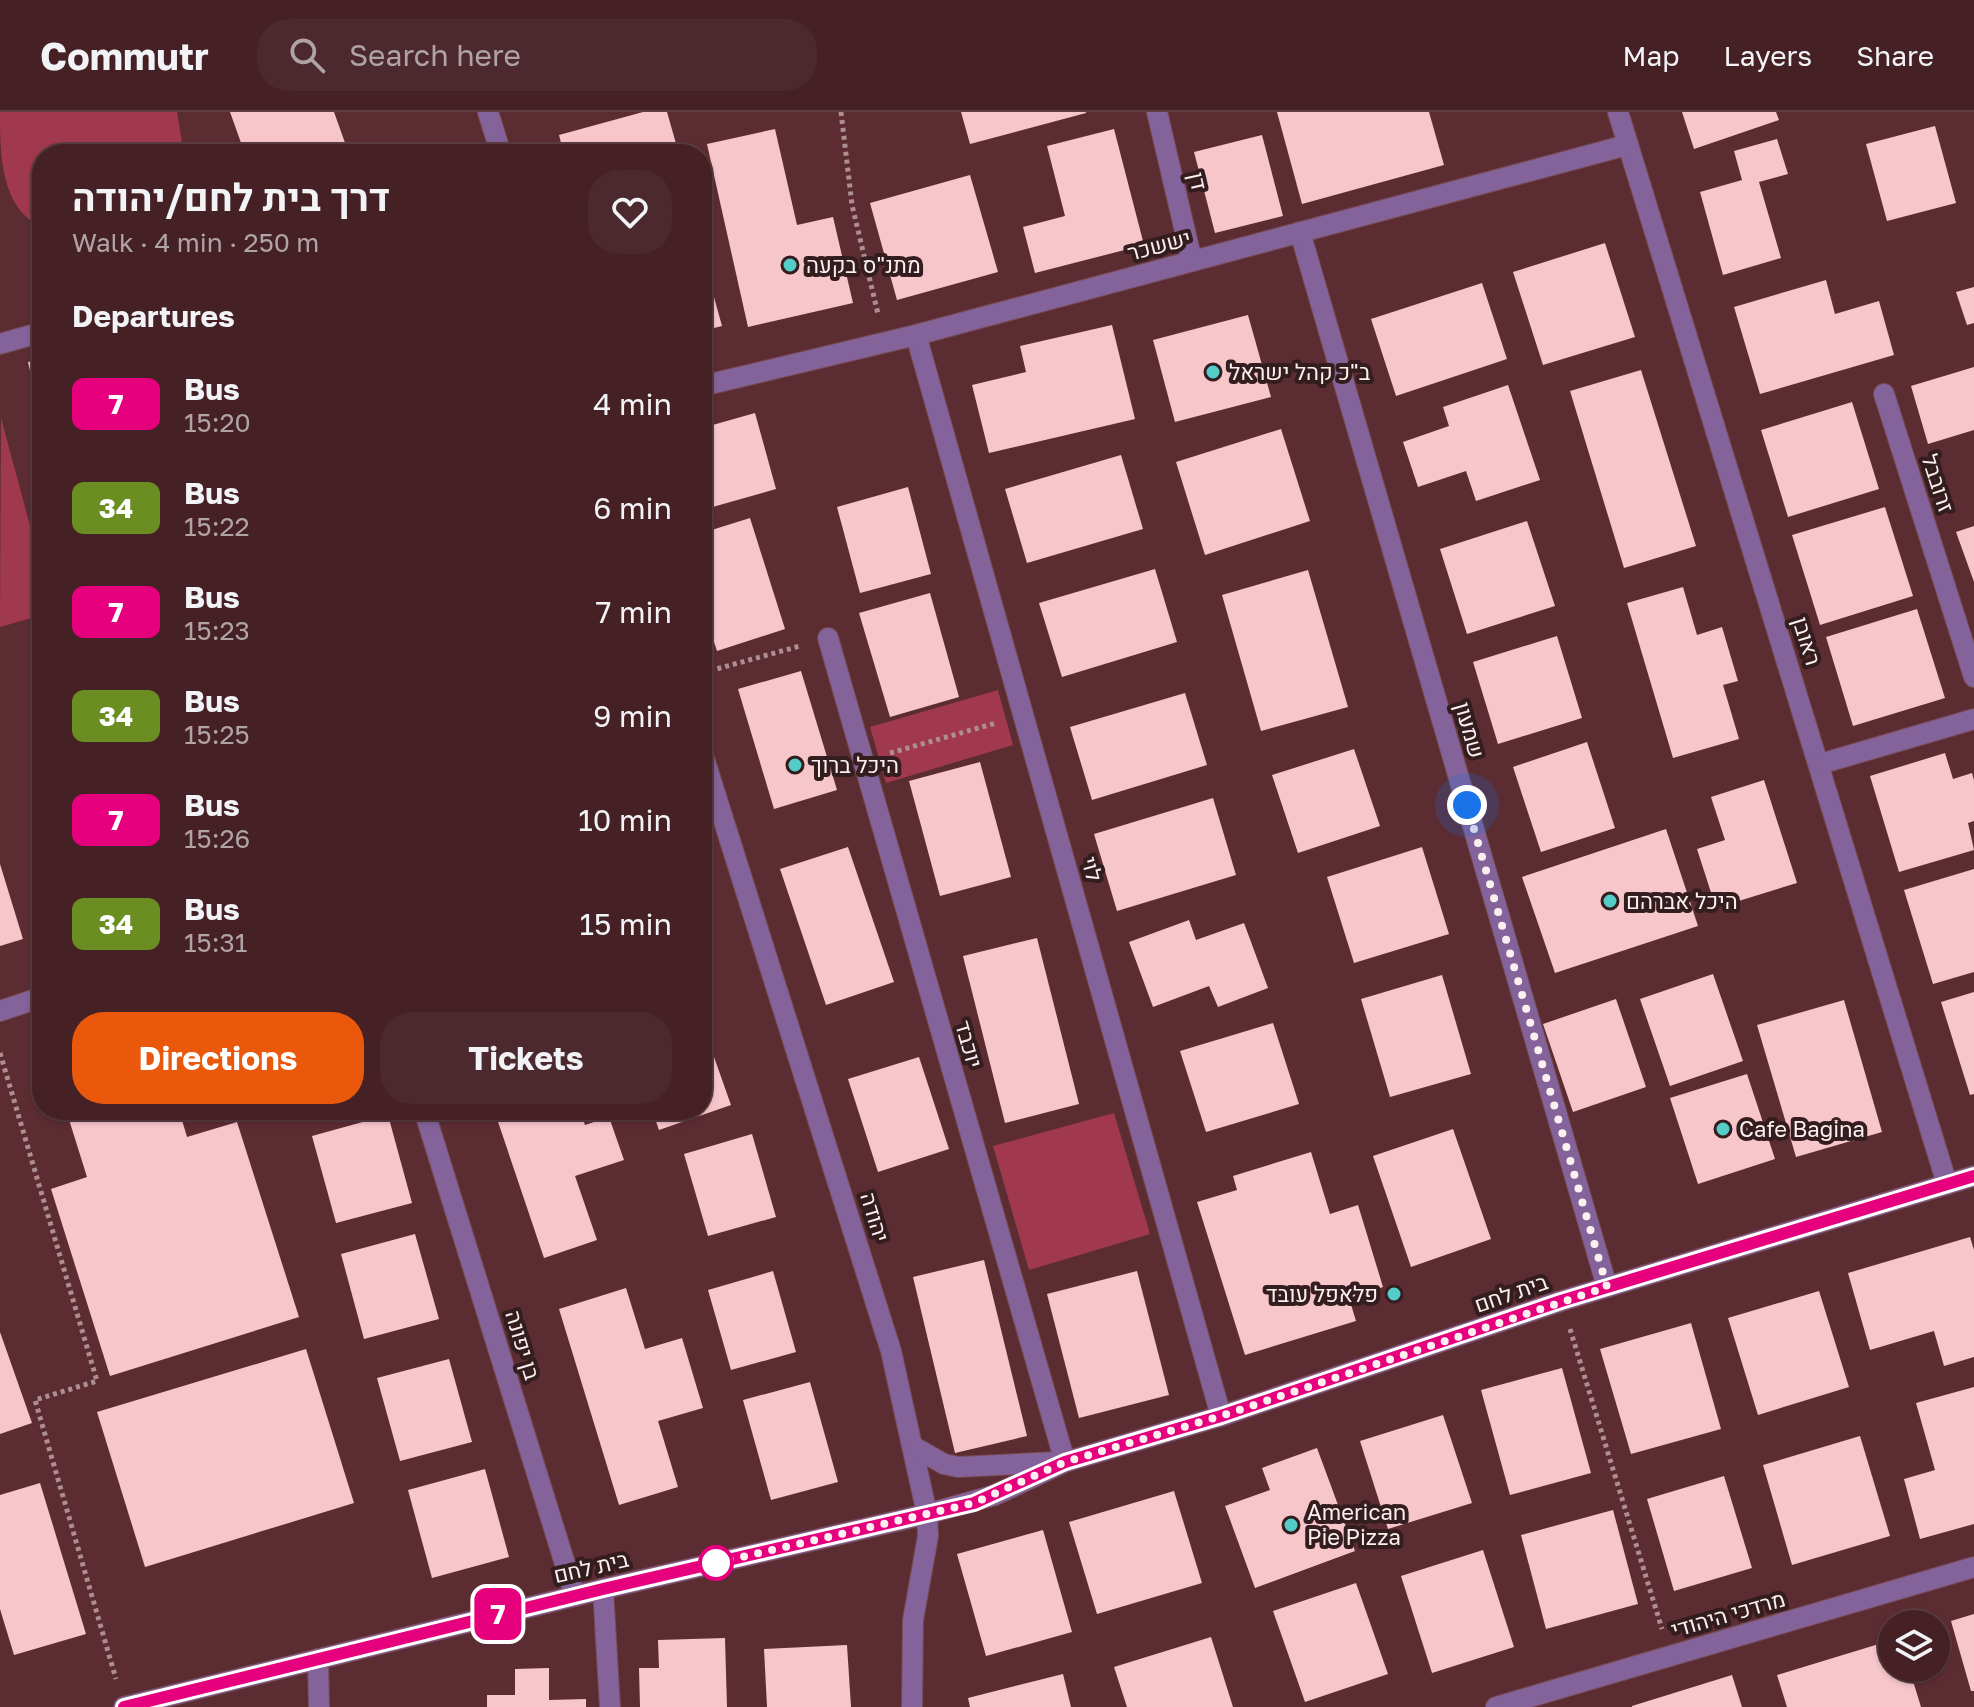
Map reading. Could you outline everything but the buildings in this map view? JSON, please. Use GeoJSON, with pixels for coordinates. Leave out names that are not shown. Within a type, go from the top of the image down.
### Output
{"type":"FeatureCollection","features":[{"type":"Feature","properties":{"kind":"street"},"geometry":{"type":"LineString","coordinates":[[488,112],[498,144]]}},
{"type":"Feature","properties":{"kind":"street","name":"דן"},"geometry":{"type":"LineString","coordinates":[[1157,112],[1192,261]]}},
{"type":"Feature","properties":{"kind":"street","name":"ראובן"},"geometry":{"type":"LineString","coordinates":[[1618,112],[1947,1184]]}},
{"type":"Feature","properties":{"kind":"street","name":"יששכר"},"geometry":{"type":"LineString","coordinates":[[712,384],[916,335],[1627,145]]}},
{"type":"Feature","properties":{"kind":"street","name":"שמעון"},"geometry":{"type":"LineString","coordinates":[[1300,232],[1607,1287]]}},
{"type":"Feature","properties":{"kind":"street"},"geometry":{"type":"LineString","coordinates":[[0,342],[32,334]]}},
{"type":"Feature","properties":{"kind":"street","name":"לוי"},"geometry":{"type":"LineString","coordinates":[[916,335],[1221,1416]]}},
{"type":"Feature","properties":{"kind":"street","name":"זרובבל"},"geometry":{"type":"LineString","coordinates":[[1884,394],[1974,677]]}},
{"type":"Feature","properties":{"kind":"street","name":"יוכבד"},"geometry":{"type":"LineString","coordinates":[[828,638],[1065,1462]]}},
{"type":"Feature","properties":{"kind":"street"},"geometry":{"type":"LineString","coordinates":[[1820,764],[1974,719]]}},
{"type":"Feature","properties":{"kind":"street","name":"יהודה"},"geometry":{"type":"LineString","coordinates":[[712,784],[887,1335],[914,1447],[927,1514],[928,1536],[913,1620],[912,1707]]}},
{"type":"Feature","properties":{"kind":"street"},"geometry":{"type":"LineString","coordinates":[[0,1011],[32,1000]]}},
{"type":"Feature","properties":{"kind":"street","name":"בן יפונה"},"geometry":{"type":"LineString","coordinates":[[427,1120],[575,1596]]}},
{"type":"Feature","properties":{"kind":"street","name":"בית לחם"},"geometry":{"type":"LineString","coordinates":[[124,1707],[995,1495],[1065,1462],[1221,1416],[1607,1287],[1974,1176]]}},
{"type":"Feature","properties":{"kind":"street","name":"בית לחם"},"geometry":{"type":"LineString","coordinates":[[914,1447],[944,1464],[958,1467],[1065,1462]]}},
{"type":"Feature","properties":{"kind":"street","name":"מרדכי היהודי"},"geometry":{"type":"LineString","coordinates":[[1496,1707],[1974,1567]]}},
{"type":"Feature","properties":{"kind":"street"},"geometry":{"type":"LineString","coordinates":[[603,1589],[610,1707]]}},
{"type":"Feature","properties":{"kind":"street"},"geometry":{"type":"LineString","coordinates":[[318,1659],[319,1707]]}},
{"type":"Feature","properties":{"kind":"path"},"geometry":{"type":"LineString","coordinates":[[841,112],[852,205],[885,343]]}},
{"type":"Feature","properties":{"kind":"path"},"geometry":{"type":"LineString","coordinates":[[712,670],[828,638]]}},
{"type":"Feature","properties":{"kind":"path"},"geometry":{"type":"LineString","coordinates":[[875,757],[1024,715]]}},
{"type":"Feature","properties":{"kind":"path"},"geometry":{"type":"LineString","coordinates":[[0,1053],[97,1381],[35,1400],[124,1707]]}},
{"type":"Feature","properties":{"kind":"path"},"geometry":{"type":"LineString","coordinates":[[1571,1333],[1664,1636]]}},
{"type":"Feature","properties":{"kind":"shaded area"},"geometry":{"type":"Polygon","coordinates":[[[0,112],[177,112],[182,144],[32,144],[32,221],[18,207],[10,193],[1,145],[0,112]]]}},
{"type":"Feature","properties":{"kind":"shaded area"},"geometry":{"type":"Polygon","coordinates":[[[1,418],[32,533],[32,618],[0,627],[1,418]]]}},
{"type":"Feature","properties":{"kind":"shaded area"},"geometry":{"type":"Polygon","coordinates":[[[998,690],[1013,745],[886,783],[870,727],[998,690]]]}},
{"type":"Feature","properties":{"kind":"shaded area"},"geometry":{"type":"Polygon","coordinates":[[[1114,1113],[1150,1234],[1029,1270],[993,1146],[1114,1113]]]}},
{"type":"Feature","properties":{"kind":"bus line","name":"7"},"geometry":{"type":"LineString","coordinates":[[124,1707],[603,1589],[974,1503],[1018,1486],[1065,1462],[1221,1416],[1561,1301],[1974,1176]]}},
{"type":"Feature","properties":{"kind":"place","name":"מתנ\"ס בקעה"},"geometry":{"type":"Point","coordinates":[790,265]}},
{"type":"Feature","properties":{"kind":"place","name":"ב\"כ קהל ישראל"},"geometry":{"type":"Point","coordinates":[1213,372]}},
{"type":"Feature","properties":{"kind":"place","name":"היכל ברוך"},"geometry":{"type":"Point","coordinates":[795,765]}},
{"type":"Feature","properties":{"kind":"place","name":"היכל אברהם"},"geometry":{"type":"Point","coordinates":[1610,901]}},
{"type":"Feature","properties":{"kind":"place","name":"Cafe Bagina"},"geometry":{"type":"Point","coordinates":[1723,1129]}},
{"type":"Feature","properties":{"kind":"place","name":"פלאפל עובד"},"geometry":{"type":"Point","coordinates":[1394,1294]}},
{"type":"Feature","properties":{"kind":"place","name":"American Pie Pizza"},"geometry":{"type":"Point","coordinates":[1291,1525]}},
{"type":"Feature","properties":{"kind":"route"},"geometry":{"type":"LineString","coordinates":[[716,1563],[974,1503],[1018,1486],[1065,1462],[1221,1416],[1607,1287],[1467,805]]}}]}
